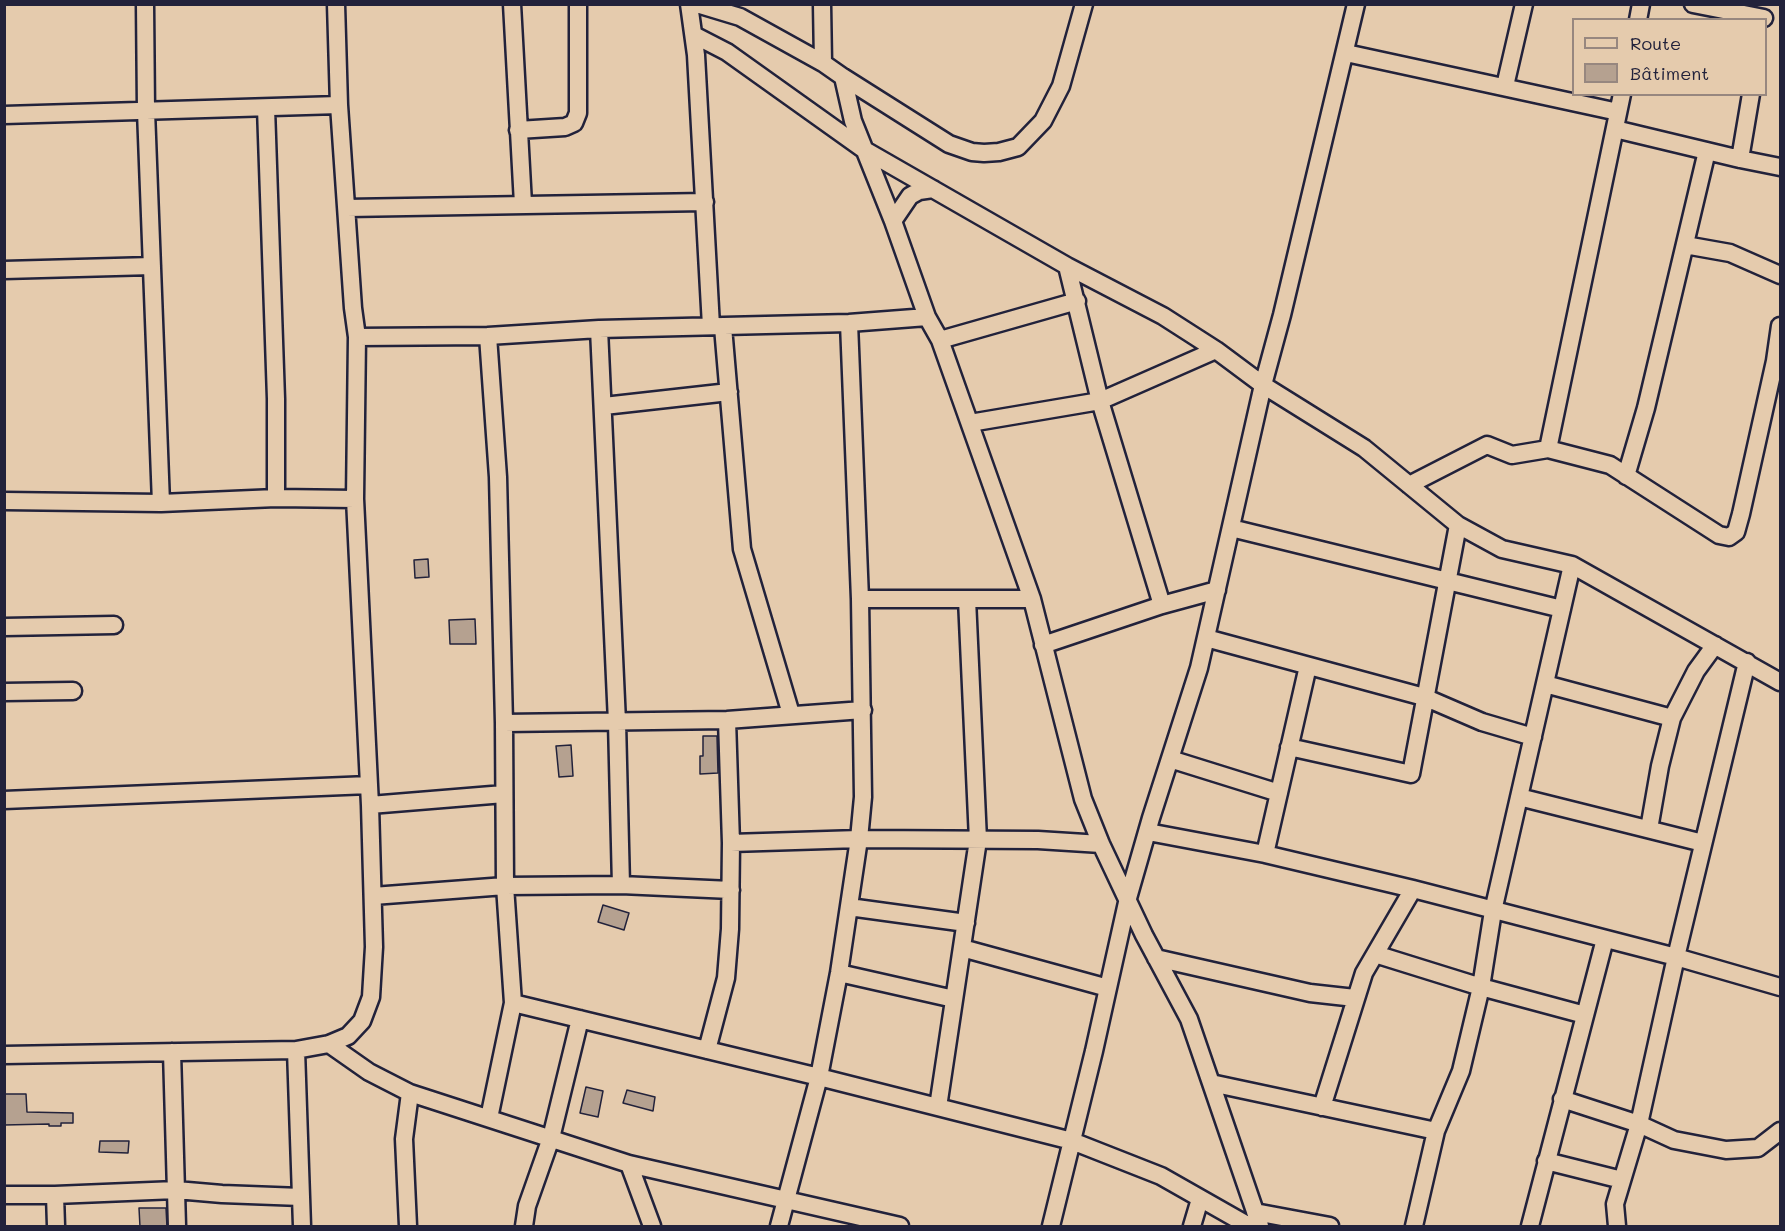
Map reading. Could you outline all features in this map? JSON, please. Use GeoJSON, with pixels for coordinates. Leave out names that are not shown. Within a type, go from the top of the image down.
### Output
{"type":"FeatureCollection","features":[{"type":"Feature","properties":{"kind":"street"},"geometry":{"type":"LineString","coordinates":[[145,4],[146,111],[161,503]]}},
{"type":"Feature","properties":{"kind":"street"},"geometry":{"type":"LineString","coordinates":[[4,1055],[296,1050],[329,1044],[348,1036],[362,1020],[371,997],[375,947],[355,499],[357,337],[339,105],[336,4]]}},
{"type":"Feature","properties":{"kind":"street"},"geometry":{"type":"LineString","coordinates":[[512,4],[523,204]]}},
{"type":"Feature","properties":{"kind":"street"},"geometry":{"type":"LineString","coordinates":[[518,130],[565,127],[574,123],[578,113],[578,4]]}},
{"type":"Feature","properties":{"kind":"street"},"geometry":{"type":"LineString","coordinates":[[689,4],[694,35],[705,202],[717,326],[729,392],[742,549],[791,714]]}},
{"type":"Feature","properties":{"kind":"street"},"geometry":{"type":"LineString","coordinates":[[697,4],[736,11],[823,63],[949,144],[972,152],[984,153],[999,153],[1018,147],[1043,121],[1061,86],[1084,4]]}},
{"type":"Feature","properties":{"kind":"street"},"geometry":{"type":"LineString","coordinates":[[822,4],[823,63]]}},
{"type":"Feature","properties":{"kind":"street"},"geometry":{"type":"LineString","coordinates":[[1051,1227],[1128,898],[1200,668],[1263,385],[1346,53],[1356,4]]}},
{"type":"Feature","properties":{"kind":"street"},"geometry":{"type":"LineString","coordinates":[[1505,86],[1524,4]]}},
{"type":"Feature","properties":{"kind":"street"},"geometry":{"type":"LineString","coordinates":[[1693,4],[1765,14]]}},
{"type":"Feature","properties":{"kind":"street"},"geometry":{"type":"LineString","coordinates":[[694,35],[727,52],[863,149],[1067,266],[1163,316],[1216,350],[1263,385],[1364,448],[1458,525],[1502,549],[1572,565],[1780,682]]}},
{"type":"Feature","properties":{"kind":"street"},"geometry":{"type":"LineString","coordinates":[[1346,53],[1618,112]]}},
{"type":"Feature","properties":{"kind":"street"},"geometry":{"type":"LineString","coordinates":[[843,77],[853,121],[863,149],[893,221],[927,317],[940,340],[1032,599],[1083,799],[1101,844],[1144,935],[1189,1018],[1255,1222]]}},
{"type":"Feature","properties":{"kind":"street"},"geometry":{"type":"LineString","coordinates":[[1548,449],[1622,96]]}},
{"type":"Feature","properties":{"kind":"street"},"geometry":{"type":"LineString","coordinates":[[1740,159],[1751,96]]}},
{"type":"Feature","properties":{"kind":"street"},"geometry":{"type":"LineString","coordinates":[[4,115],[339,105]]}},
{"type":"Feature","properties":{"kind":"street"},"geometry":{"type":"LineString","coordinates":[[266,108],[276,399],[276,498]]}},
{"type":"Feature","properties":{"kind":"street"},"geometry":{"type":"LineString","coordinates":[[1615,129],[1780,167]]}},
{"type":"Feature","properties":{"kind":"street"},"geometry":{"type":"LineString","coordinates":[[1626,476],[1646,408],[1707,151]]}},
{"type":"Feature","properties":{"kind":"street"},"geometry":{"type":"LineString","coordinates":[[893,221],[910,196],[920,191],[933,189]]}},
{"type":"Feature","properties":{"kind":"street"},"geometry":{"type":"LineString","coordinates":[[347,208],[705,202]]}},
{"type":"Feature","properties":{"kind":"street"},"geometry":{"type":"LineString","coordinates":[[1685,245],[1730,253],[1780,275]]}},
{"type":"Feature","properties":{"kind":"street"},"geometry":{"type":"LineString","coordinates":[[4,270],[152,266]]}},
{"type":"Feature","properties":{"kind":"street"},"geometry":{"type":"LineString","coordinates":[[1067,266],[1100,401],[1162,605]]}},
{"type":"Feature","properties":{"kind":"street"},"geometry":{"type":"LineString","coordinates":[[940,340],[1077,302]]}},
{"type":"Feature","properties":{"kind":"street"},"geometry":{"type":"LineString","coordinates":[[357,337],[488,336],[599,329],[849,323],[927,317]]}},
{"type":"Feature","properties":{"kind":"street"},"geometry":{"type":"LineString","coordinates":[[779,1227],[819,1077],[839,973],[863,797],[860,599],[849,323]]}},
{"type":"Feature","properties":{"kind":"street"},"geometry":{"type":"LineString","coordinates":[[1410,485],[1487,445],[1512,455],[1548,449],[1610,465],[1719,535],[1729,537],[1736,532],[1775,361],[1780,326]]}},
{"type":"Feature","properties":{"kind":"street"},"geometry":{"type":"LineString","coordinates":[[599,329],[617,722],[621,885]]}},
{"type":"Feature","properties":{"kind":"street"},"geometry":{"type":"LineString","coordinates":[[488,336],[498,477],[505,886],[513,1003],[489,1118]]}},
{"type":"Feature","properties":{"kind":"street"},"geometry":{"type":"LineString","coordinates":[[970,423],[1100,401],[1216,350]]}},
{"type":"Feature","properties":{"kind":"street"},"geometry":{"type":"LineString","coordinates":[[604,406],[729,392]]}},
{"type":"Feature","properties":{"kind":"street"},"geometry":{"type":"LineString","coordinates":[[4,501],[161,503],[276,498],[355,499]]}},
{"type":"Feature","properties":{"kind":"street"},"geometry":{"type":"LineString","coordinates":[[1290,747],[1411,774],[1458,525]]}},
{"type":"Feature","properties":{"kind":"street"},"geometry":{"type":"LineString","coordinates":[[1231,528],[1562,609]]}},
{"type":"Feature","properties":{"kind":"street"},"geometry":{"type":"LineString","coordinates":[[1414,1227],[1437,1131],[1461,1071],[1481,987],[1493,911],[1572,565]]}},
{"type":"Feature","properties":{"kind":"street"},"geometry":{"type":"LineString","coordinates":[[1043,645],[1162,605],[1217,590]]}},
{"type":"Feature","properties":{"kind":"street"},"geometry":{"type":"LineString","coordinates":[[860,599],[1032,599]]}},
{"type":"Feature","properties":{"kind":"street"},"geometry":{"type":"LineString","coordinates":[[938,1107],[978,840],[967,599]]}},
{"type":"Feature","properties":{"kind":"street"},"geometry":{"type":"LineString","coordinates":[[4,627],[114,625]]}},
{"type":"Feature","properties":{"kind":"street"},"geometry":{"type":"LineString","coordinates":[[1206,638],[1424,697],[1482,723],[1533,737]]}},
{"type":"Feature","properties":{"kind":"street"},"geometry":{"type":"LineString","coordinates":[[1649,830],[1660,766],[1672,718],[1696,671],[1715,645]]}},
{"type":"Feature","properties":{"kind":"street"},"geometry":{"type":"LineString","coordinates":[[1617,1227],[1615,1204],[1639,1125],[1676,957],[1747,662]]}},
{"type":"Feature","properties":{"kind":"street"},"geometry":{"type":"LineString","coordinates":[[1265,854],[1308,666]]}},
{"type":"Feature","properties":{"kind":"street"},"geometry":{"type":"LineString","coordinates":[[1545,684],[1672,718]]}},
{"type":"Feature","properties":{"kind":"street"},"geometry":{"type":"LineString","coordinates":[[4,692],[73,691]]}},
{"type":"Feature","properties":{"kind":"street"},"geometry":{"type":"LineString","coordinates":[[504,723],[727,720],[863,710]]}},
{"type":"Feature","properties":{"kind":"street"},"geometry":{"type":"LineString","coordinates":[[707,1050],[726,978],[731,890],[727,720]]}},
{"type":"Feature","properties":{"kind":"street"},"geometry":{"type":"LineString","coordinates":[[1170,759],[1279,793]]}},
{"type":"Feature","properties":{"kind":"street"},"geometry":{"type":"LineString","coordinates":[[4,800],[369,785]]}},
{"type":"Feature","properties":{"kind":"street"},"geometry":{"type":"LineString","coordinates":[[370,805],[504,794]]}},
{"type":"Feature","properties":{"kind":"street"},"geometry":{"type":"LineString","coordinates":[[1519,797],[1703,843]]}},
{"type":"Feature","properties":{"kind":"street"},"geometry":{"type":"LineString","coordinates":[[1148,832],[1265,854],[1413,889],[1676,957],[1780,987]]}},
{"type":"Feature","properties":{"kind":"street"},"geometry":{"type":"LineString","coordinates":[[731,843],[859,839],[1038,840],[1101,844]]}},
{"type":"Feature","properties":{"kind":"street"},"geometry":{"type":"LineString","coordinates":[[373,896],[505,886],[621,885],[731,890]]}},
{"type":"Feature","properties":{"kind":"street"},"geometry":{"type":"LineString","coordinates":[[1322,1107],[1364,974],[1413,889]]}},
{"type":"Feature","properties":{"kind":"street"},"geometry":{"type":"LineString","coordinates":[[849,907],[966,923]]}},
{"type":"Feature","properties":{"kind":"street"},"geometry":{"type":"LineString","coordinates":[[1530,1227],[1605,939]]}},
{"type":"Feature","properties":{"kind":"street"},"geometry":{"type":"LineString","coordinates":[[962,948],[1108,988]]}},
{"type":"Feature","properties":{"kind":"street"},"geometry":{"type":"LineString","coordinates":[[1375,954],[1481,987],[1585,1015]]}},
{"type":"Feature","properties":{"kind":"street"},"geometry":{"type":"LineString","coordinates":[[1156,958],[1299,991],[1355,998]]}},
{"type":"Feature","properties":{"kind":"street"},"geometry":{"type":"LineString","coordinates":[[839,973],[954,999]]}},
{"type":"Feature","properties":{"kind":"street"},"geometry":{"type":"LineString","coordinates":[[513,1003],[1072,1141],[1161,1176],[1200,1199],[1255,1222],[1330,1227]]}},
{"type":"Feature","properties":{"kind":"street"},"geometry":{"type":"LineString","coordinates":[[524,1227],[527,1206],[551,1138],[580,1019]]}},
{"type":"Feature","properties":{"kind":"street"},"geometry":{"type":"LineString","coordinates":[[329,1044],[369,1072],[410,1093],[629,1164],[900,1227]]}},
{"type":"Feature","properties":{"kind":"street"},"geometry":{"type":"LineString","coordinates":[[296,1050],[302,1227]]}},
{"type":"Feature","properties":{"kind":"street"},"geometry":{"type":"LineString","coordinates":[[172,1052],[177,1227]]}},
{"type":"Feature","properties":{"kind":"street"},"geometry":{"type":"LineString","coordinates":[[1211,1083],[1437,1131]]}},
{"type":"Feature","properties":{"kind":"street"},"geometry":{"type":"LineString","coordinates":[[408,1227],[404,1139],[410,1093]]}},
{"type":"Feature","properties":{"kind":"street"},"geometry":{"type":"LineString","coordinates":[[1562,1099],[1639,1125],[1674,1140],[1726,1150],[1758,1148],[1780,1131]]}},
{"type":"Feature","properties":{"kind":"street"},"geometry":{"type":"LineString","coordinates":[[1546,1161],[1622,1180]]}},
{"type":"Feature","properties":{"kind":"street"},"geometry":{"type":"LineString","coordinates":[[629,1164],[652,1227]]}},
{"type":"Feature","properties":{"kind":"street"},"geometry":{"type":"LineString","coordinates":[[4,1196],[176,1190],[301,1197]]}},
{"type":"Feature","properties":{"kind":"street"},"geometry":{"type":"LineString","coordinates":[[55,1195],[56,1227]]}},
{"type":"Feature","properties":{"kind":"street"},"geometry":{"type":"LineString","coordinates":[[1192,1227],[1200,1199]]}},
{"type":"Feature","properties":{"kind":"building"},"geometry":{"type":"Polygon","coordinates":[[[428,559],[429,577],[415,578],[414,560],[428,559]]]}},
{"type":"Feature","properties":{"kind":"building"},"geometry":{"type":"Polygon","coordinates":[[[475,619],[476,644],[450,644],[449,620],[475,619]]]}},
{"type":"Feature","properties":{"kind":"building"},"geometry":{"type":"Polygon","coordinates":[[[703,736],[717,736],[718,773],[700,774],[703,736]]]}},
{"type":"Feature","properties":{"kind":"building"},"geometry":{"type":"Polygon","coordinates":[[[571,745],[573,776],[559,777],[556,746],[571,745]]]}},
{"type":"Feature","properties":{"kind":"building"},"geometry":{"type":"Polygon","coordinates":[[[603,905],[629,913],[624,930],[598,922],[603,905]]]}},
{"type":"Feature","properties":{"kind":"building"},"geometry":{"type":"Polygon","coordinates":[[[586,1087],[603,1091],[598,1117],[580,1113],[586,1087]]]}},
{"type":"Feature","properties":{"kind":"building"},"geometry":{"type":"Polygon","coordinates":[[[627,1090],[655,1097],[653,1111],[623,1103],[627,1090]]]}},
{"type":"Feature","properties":{"kind":"building"},"geometry":{"type":"Polygon","coordinates":[[[4,1094],[26,1094],[27,1112],[73,1113],[73,1123],[61,1123],[61,1126],[4,1125],[4,1094]]]}},
{"type":"Feature","properties":{"kind":"building"},"geometry":{"type":"Polygon","coordinates":[[[100,1141],[129,1141],[128,1153],[99,1152],[100,1141]]]}},
{"type":"Feature","properties":{"kind":"building"},"geometry":{"type":"Polygon","coordinates":[[[139,1208],[166,1208],[167,1227],[140,1227],[139,1208]]]}}]}
